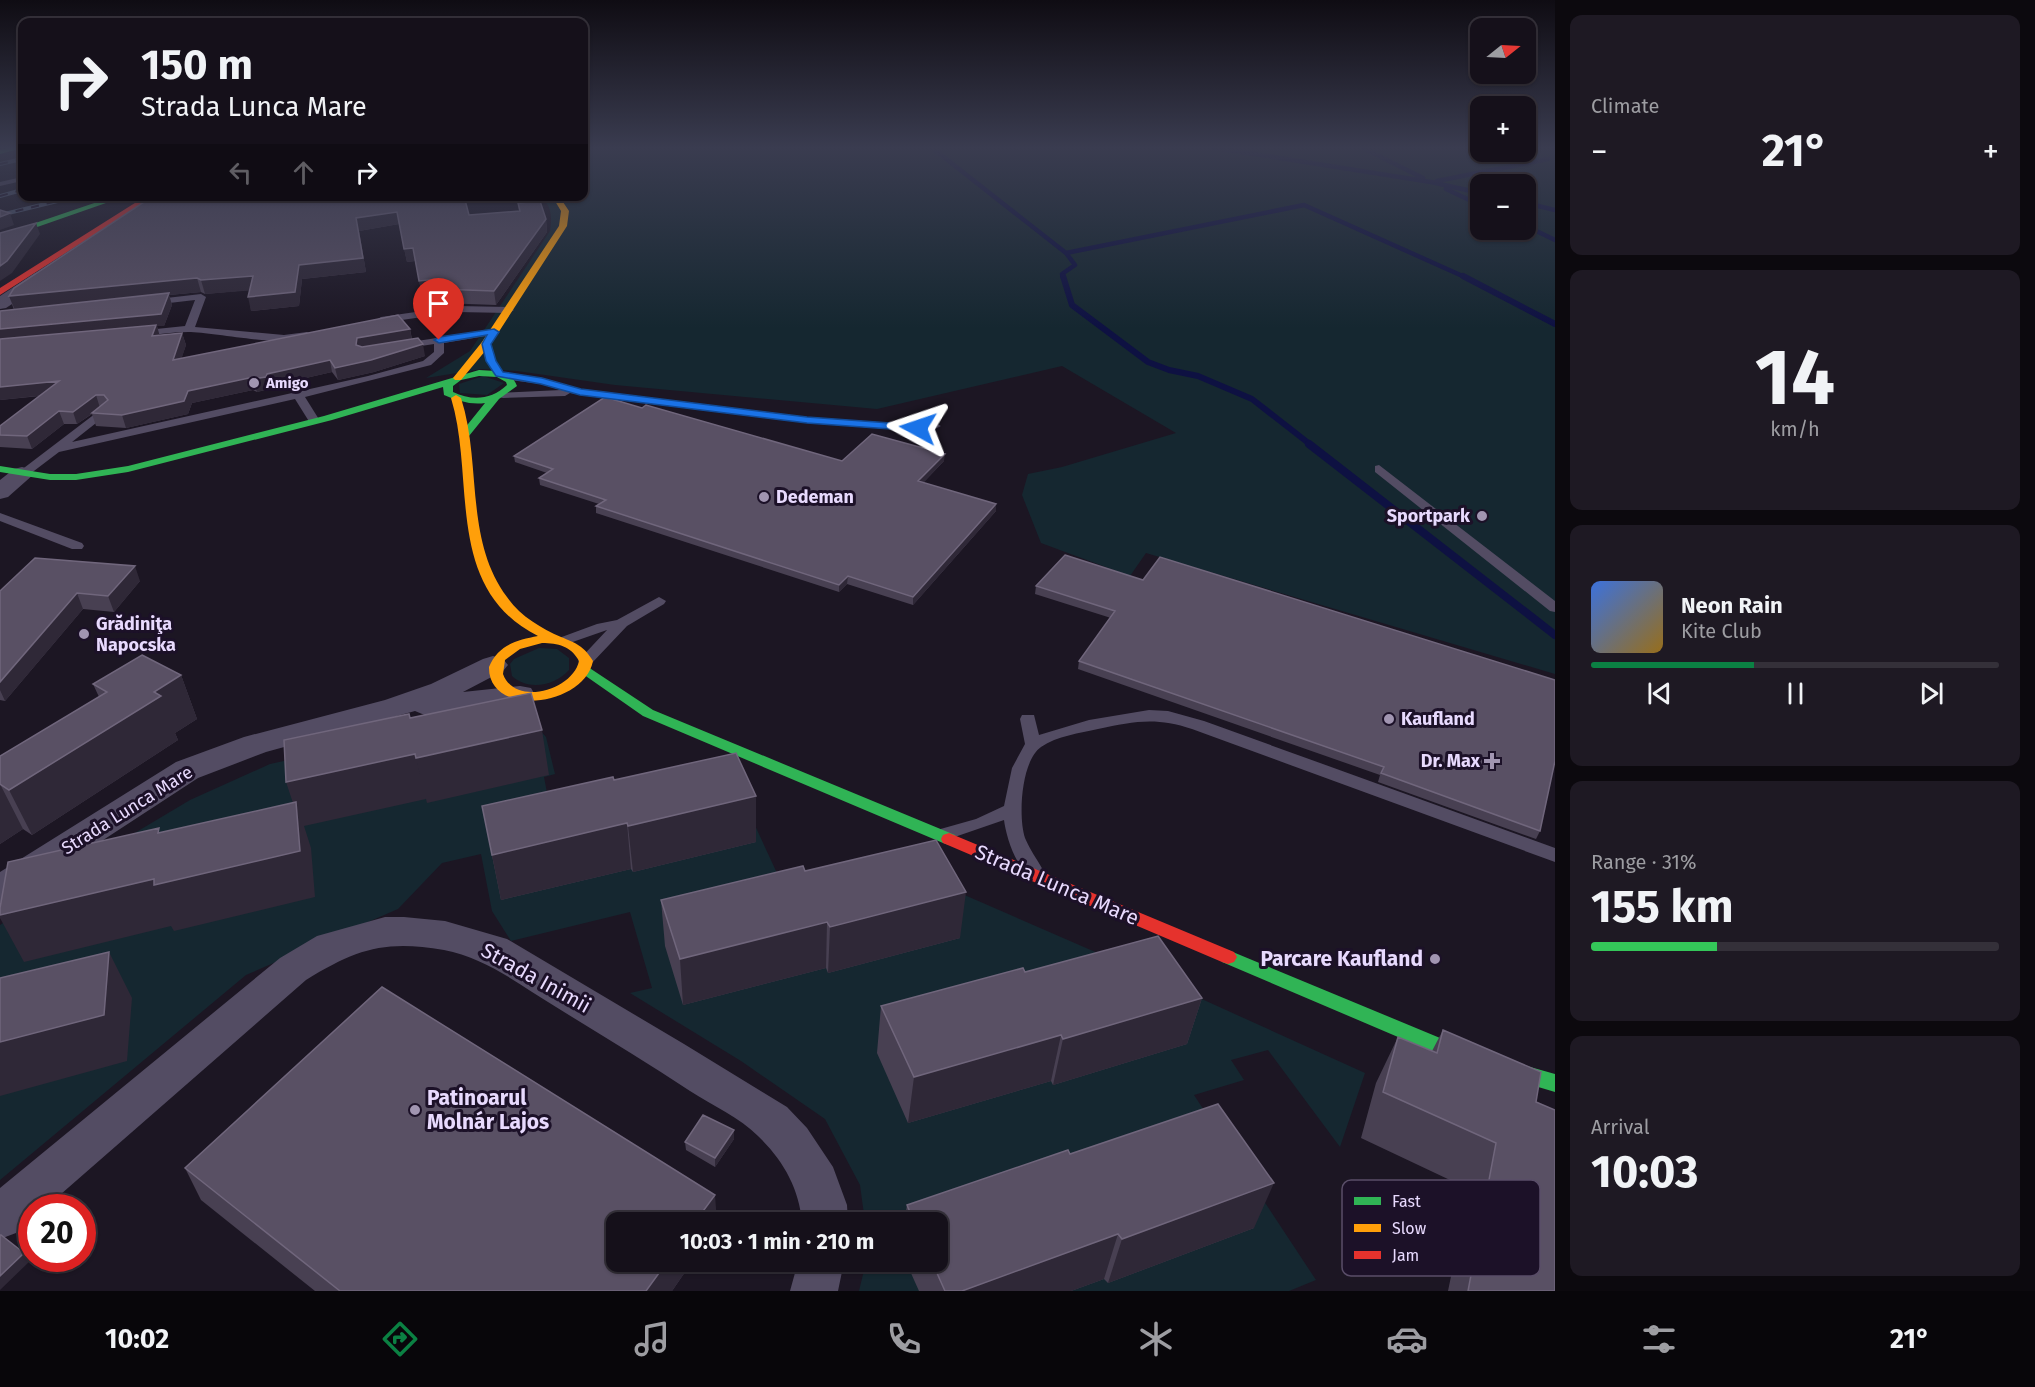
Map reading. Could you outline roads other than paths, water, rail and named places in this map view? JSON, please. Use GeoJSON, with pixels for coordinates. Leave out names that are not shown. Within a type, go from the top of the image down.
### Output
{"type":"FeatureCollection","features":[{"type":"Feature","properties":{"kind":"main road"},"geometry":{"type":"LineString","coordinates":[[0,238],[90,207]]}},
{"type":"Feature","properties":{"kind":"main road"},"geometry":{"type":"LineString","coordinates":[[0,292],[134,207]]}},
{"type":"Feature","properties":{"kind":"main road"},"geometry":{"type":"LineString","coordinates":[[502,626],[498,596],[481,559],[474,530],[467,479],[463,416],[447,389],[486,344],[563,226],[565,212],[562,207]]}},
{"type":"Feature","properties":{"kind":"main road"},"geometry":{"type":"LineString","coordinates":[[465,434],[512,386],[510,380],[503,376],[491,361],[486,344]]}},
{"type":"Feature","properties":{"kind":"main road"},"geometry":{"type":"LineString","coordinates":[[11,472],[65,476],[125,469],[168,460],[314,421],[419,388],[478,373],[503,376]]}},
{"type":"Feature","properties":{"kind":"main road"},"geometry":{"type":"LineString","coordinates":[[370,405],[454,398],[477,401],[499,397]]}},
{"type":"Feature","properties":{"kind":"main road"},"geometry":{"type":"LineString","coordinates":[[498,596],[521,620],[580,650],[585,665],[571,685],[553,693],[530,695],[504,689],[497,683],[492,672],[497,655],[522,642],[542,639],[560,640]]}},
{"type":"Feature","properties":{"kind":"main road","name":"Strada Lunca Mare"},"geometry":{"type":"LineString","coordinates":[[585,665],[648,713]]}},
{"type":"Feature","properties":{"kind":"main road","name":"Strada Lunca Mare"},"geometry":{"type":"LineString","coordinates":[[530,695],[576,701]]}},
{"type":"Feature","properties":{"kind":"main road","name":"Strada Lunca Mare"},"geometry":{"type":"LineString","coordinates":[[618,707],[648,713],[1466,1057],[1555,1083]]}},
{"type":"Feature","properties":{"kind":"main road","name":"Strada Lunca Mare"},"geometry":{"type":"LineString","coordinates":[[1466,1057],[1501,1082]]}},
{"type":"Feature","properties":{"kind":"street"},"geometry":{"type":"LineString","coordinates":[[0,304],[148,207]]}},
{"type":"Feature","properties":{"kind":"street"},"geometry":{"type":"LineString","coordinates":[[0,492],[11,472]]}},
{"type":"Feature","properties":{"kind":"street","name":"Strada Lunca Mare"},"geometry":{"type":"LineString","coordinates":[[1,887],[187,771],[255,744],[395,707],[442,691],[497,655]]}},
{"type":"Feature","properties":{"kind":"street","name":"Strada Lunca Mare"},"geometry":{"type":"LineString","coordinates":[[395,707],[530,695]]}},
{"type":"Feature","properties":{"kind":"street","name":"Strada Inimii"},"geometry":{"type":"LineString","coordinates":[[0,1217],[293,969],[330,947],[385,932],[404,931],[445,936],[494,950],[670,1056],[772,1121],[792,1142],[816,1182],[824,1212]]}},
{"type":"Feature","properties":{"kind":"street"},"geometry":{"type":"LineString","coordinates":[[814,1291],[819,1272]]}},
{"type":"Feature","properties":{"kind":"lane"},"geometry":{"type":"LineString","coordinates":[[141,303],[201,297],[189,329]]}},
{"type":"Feature","properties":{"kind":"lane"},"geometry":{"type":"LineString","coordinates":[[367,323],[457,309],[509,310]]}},
{"type":"Feature","properties":{"kind":"lane"},"geometry":{"type":"LineString","coordinates":[[130,335],[189,329],[284,338],[321,332]]}},
{"type":"Feature","properties":{"kind":"lane"},"geometry":{"type":"LineString","coordinates":[[386,350],[494,332]]}},
{"type":"Feature","properties":{"kind":"lane"},"geometry":{"type":"LineString","coordinates":[[55,449],[370,379],[427,363],[439,353],[439,340]]}},
{"type":"Feature","properties":{"kind":"lane"},"geometry":{"type":"LineString","coordinates":[[503,376],[542,381],[580,392],[807,420],[918,428],[935,426]]}},
{"type":"Feature","properties":{"kind":"lane"},"geometry":{"type":"LineString","coordinates":[[499,397],[580,392]]}},
{"type":"Feature","properties":{"kind":"lane"},"geometry":{"type":"LineString","coordinates":[[298,395],[314,421]]}},
{"type":"Feature","properties":{"kind":"lane"},"geometry":{"type":"LineString","coordinates":[[11,472],[55,449],[104,412]]}},
{"type":"Feature","properties":{"kind":"lane"},"geometry":{"type":"LineString","coordinates":[[1379,469],[1555,608]]}},
{"type":"Feature","properties":{"kind":"lane"},"geometry":{"type":"LineString","coordinates":[[0,517],[77,546]]}},
{"type":"Feature","properties":{"kind":"lane"},"geometry":{"type":"LineString","coordinates":[[585,665],[622,623],[659,601]]}},
{"type":"Feature","properties":{"kind":"lane"},"geometry":{"type":"LineString","coordinates":[[560,640],[622,623]]}},
{"type":"Feature","properties":{"kind":"lane"},"geometry":{"type":"LineString","coordinates":[[1040,878],[1027,862],[1019,846],[1010,810],[1022,762],[1033,745],[1058,732],[1149,715],[1171,716],[1555,855]]}},
{"type":"Feature","properties":{"kind":"lane"},"geometry":{"type":"LineString","coordinates":[[1028,719],[1033,745]]}},
{"type":"Feature","properties":{"kind":"lane"},"geometry":{"type":"LineString","coordinates":[[941,836],[982,823],[1010,810]]}},
{"type":"Feature","properties":{"kind":"waterway"},"geometry":{"type":"LineString","coordinates":[[1008,207],[1066,253]]}},
{"type":"Feature","properties":{"kind":"waterway"},"geometry":{"type":"LineString","coordinates":[[1066,253],[1293,207]]}},
{"type":"Feature","properties":{"kind":"waterway"},"geometry":{"type":"LineString","coordinates":[[1309,207],[1466,277]]}},
{"type":"Feature","properties":{"kind":"waterway"},"geometry":{"type":"LineString","coordinates":[[1544,207],[1555,210]]}},
{"type":"Feature","properties":{"kind":"waterway"},"geometry":{"type":"LineString","coordinates":[[1536,231],[1555,240]]}},
{"type":"Feature","properties":{"kind":"waterway"},"geometry":{"type":"LineString","coordinates":[[1063,278],[1062,274],[1075,265],[1066,253]]}},
{"type":"Feature","properties":{"kind":"waterway"},"geometry":{"type":"LineString","coordinates":[[1063,276],[1072,305],[1148,362],[1169,370],[1198,376],[1252,399],[1311,445]]}},
{"type":"Feature","properties":{"kind":"waterway"},"geometry":{"type":"LineString","coordinates":[[1466,277],[1555,324]]}},
{"type":"Feature","properties":{"kind":"waterway"},"geometry":{"type":"LineString","coordinates":[[1309,444],[1555,635]]}},
{"type":"Feature","properties":{"kind":"railway"},"geometry":{"type":"LineString","coordinates":[[0,215],[32,207]]}},
{"type":"Feature","properties":{"kind":"place","name":"Amigo"},"geometry":{"type":"Point","coordinates":[254,383]}},
{"type":"Feature","properties":{"kind":"place","name":"Dedeman"},"geometry":{"type":"Point","coordinates":[764,497]}},
{"type":"Feature","properties":{"kind":"place","name":"Sportpark"},"geometry":{"type":"Point","coordinates":[1482,516]}},
{"type":"Feature","properties":{"kind":"place","name":"Grădiniţa Napocska"},"geometry":{"type":"Point","coordinates":[84,634]}},
{"type":"Feature","properties":{"kind":"place","name":"Kaufland"},"geometry":{"type":"Point","coordinates":[1389,719]}},
{"type":"Feature","properties":{"kind":"place","name":"Dr. Max"},"geometry":{"type":"Point","coordinates":[1492,761]}},
{"type":"Feature","properties":{"kind":"place","name":"Parcare Kaufland"},"geometry":{"type":"Point","coordinates":[1435,959]}},
{"type":"Feature","properties":{"kind":"place","name":"Patinoarul Molnár Lajos"},"geometry":{"type":"Point","coordinates":[415,1110]}}]}
